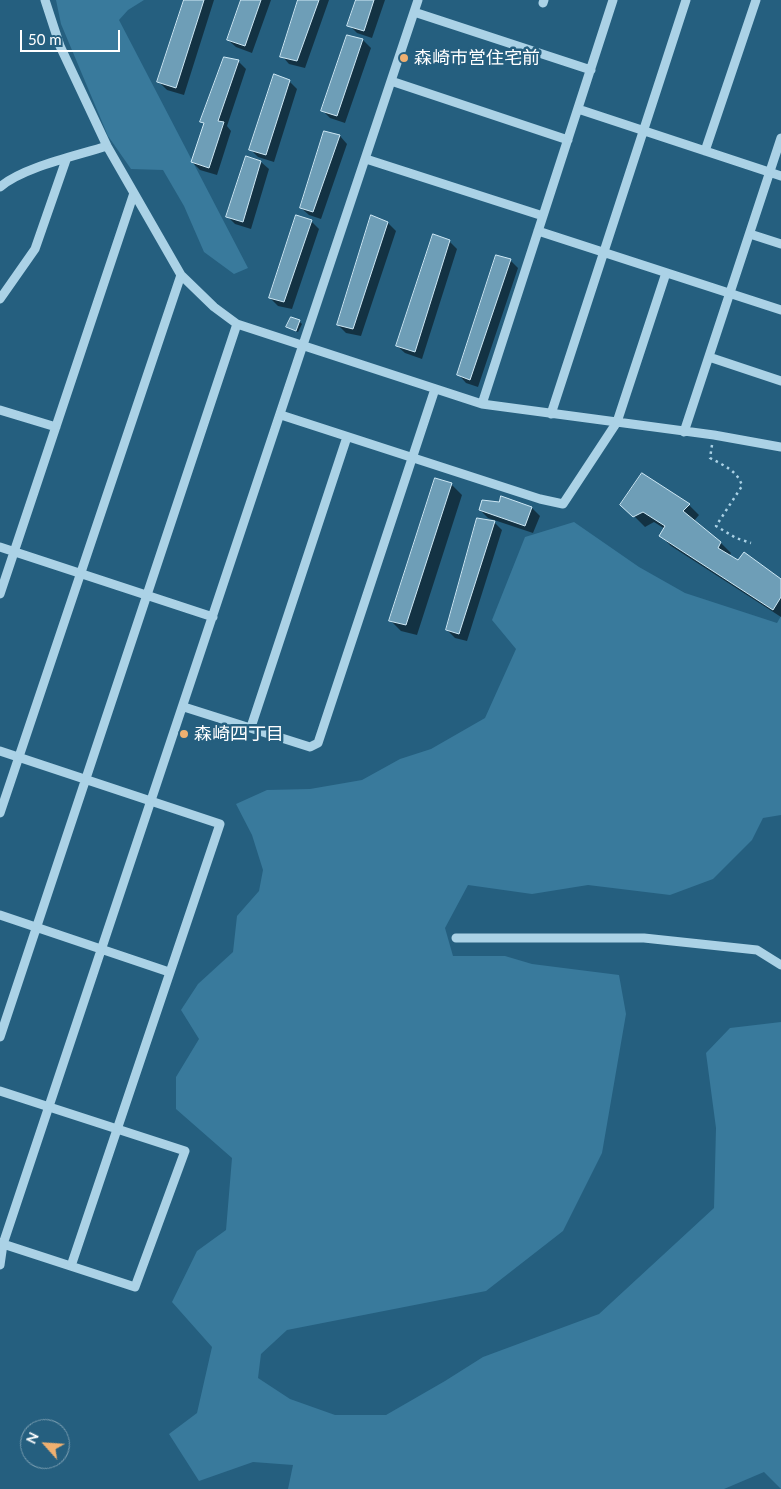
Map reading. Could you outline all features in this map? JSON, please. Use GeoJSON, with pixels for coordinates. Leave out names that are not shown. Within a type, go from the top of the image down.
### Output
{"type":"FeatureCollection","features":[{"type":"Feature","properties":{"kind":"street"},"geometry":{"type":"LineString","coordinates":[[45,0],[60,46],[107,146],[181,275],[214,307],[238,324],[482,404],[714,435],[781,447]]}},
{"type":"Feature","properties":{"kind":"street"},"geometry":{"type":"LineString","coordinates":[[0,1265],[1,1244],[184,707],[418,0]]}},
{"type":"Feature","properties":{"kind":"street"},"geometry":{"type":"LineString","coordinates":[[482,404],[613,0]]}},
{"type":"Feature","properties":{"kind":"street"},"geometry":{"type":"LineString","coordinates":[[551,414],[686,0]]}},
{"type":"Feature","properties":{"kind":"street"},"geometry":{"type":"LineString","coordinates":[[705,151],[756,0]]}},
{"type":"Feature","properties":{"kind":"street"},"geometry":{"type":"LineString","coordinates":[[414,12],[591,70]]}},
{"type":"Feature","properties":{"kind":"street"},"geometry":{"type":"LineString","coordinates":[[391,81],[568,140]]}},
{"type":"Feature","properties":{"kind":"street"},"geometry":{"type":"LineString","coordinates":[[578,109],[781,176]]}},
{"type":"Feature","properties":{"kind":"street"},"geometry":{"type":"LineString","coordinates":[[684,432],[781,138]]}},
{"type":"Feature","properties":{"kind":"street"},"geometry":{"type":"LineString","coordinates":[[0,187],[23,173],[107,146]]}},
{"type":"Feature","properties":{"kind":"street"},"geometry":{"type":"LineString","coordinates":[[366,159],[543,216]]}},
{"type":"Feature","properties":{"kind":"street"},"geometry":{"type":"LineString","coordinates":[[0,299],[36,248],[66,160]]}},
{"type":"Feature","properties":{"kind":"street"},"geometry":{"type":"LineString","coordinates":[[0,594],[134,193]]}},
{"type":"Feature","properties":{"kind":"street"},"geometry":{"type":"LineString","coordinates":[[538,231],[781,310]]}},
{"type":"Feature","properties":{"kind":"street"},"geometry":{"type":"LineString","coordinates":[[750,234],[781,244]]}},
{"type":"Feature","properties":{"kind":"street"},"geometry":{"type":"LineString","coordinates":[[280,415],[540,500],[563,504],[617,422],[666,272]]}},
{"type":"Feature","properties":{"kind":"street"},"geometry":{"type":"LineString","coordinates":[[0,813],[181,275]]}},
{"type":"Feature","properties":{"kind":"street"},"geometry":{"type":"LineString","coordinates":[[0,1037],[238,324]]}},
{"type":"Feature","properties":{"kind":"street"},"geometry":{"type":"LineString","coordinates":[[710,357],[781,381]]}},
{"type":"Feature","properties":{"kind":"street"},"geometry":{"type":"LineString","coordinates":[[184,707],[310,747],[318,743],[435,389]]}},
{"type":"Feature","properties":{"kind":"street"},"geometry":{"type":"LineString","coordinates":[[0,410],[56,427]]}},
{"type":"Feature","properties":{"kind":"street"},"geometry":{"type":"LineString","coordinates":[[251,727],[347,437]]}},
{"type":"Feature","properties":{"kind":"street"},"geometry":{"type":"LineString","coordinates":[[0,547],[213,617]]}},
{"type":"Feature","properties":{"kind":"street"},"geometry":{"type":"LineString","coordinates":[[0,751],[220,824],[71,1266]]}},
{"type":"Feature","properties":{"kind":"street"},"geometry":{"type":"LineString","coordinates":[[0,915],[169,972]]}},
{"type":"Feature","properties":{"kind":"street"},"geometry":{"type":"LineString","coordinates":[[456,938],[644,938],[757,950],[781,964]]}},
{"type":"Feature","properties":{"kind":"street"},"geometry":{"type":"LineString","coordinates":[[0,1091],[185,1151],[135,1287],[1,1244]]}},
{"type":"Feature","properties":{"kind":"path"},"geometry":{"type":"LineString","coordinates":[[714,435],[710,458],[730,469],[740,478],[742,486],[716,526],[736,538],[751,543]]}},
{"type":"Feature","properties":{"kind":"shaded area"},"geometry":{"type":"Polygon","coordinates":[[[56,0],[144,0],[128,10],[119,20],[248,268],[234,274],[204,252],[184,206],[163,170],[131,169],[108,136],[61,24],[56,0]]]}},
{"type":"Feature","properties":{"kind":"shaded area"},"geometry":{"type":"Polygon","coordinates":[[[574,522],[639,567],[685,593],[777,623],[781,616],[781,815],[763,818],[752,840],[713,879],[670,895],[588,885],[532,894],[468,885],[445,928],[453,956],[505,956],[532,964],[619,975],[626,1014],[602,1153],[563,1231],[486,1291],[287,1330],[261,1354],[258,1378],[290,1399],[335,1415],[386,1415],[483,1357],[599,1314],[714,1208],[716,1128],[706,1053],[730,1028],[781,1022],[781,1489],[764,1472],[724,1489],[288,1489],[293,1465],[253,1462],[199,1481],[169,1434],[197,1413],[212,1347],[172,1302],[197,1251],[226,1230],[232,1158],[176,1109],[176,1077],[199,1039],[181,1010],[198,984],[233,952],[237,916],[259,891],[263,870],[252,835],[236,804],[267,790],[310,789],[362,780],[400,759],[431,749],[485,718],[516,649],[492,620],[525,537],[574,522]]]}},
{"type":"Feature","properties":{"kind":"building"},"geometry":{"type":"Polygon","coordinates":[[[184,0],[204,0],[176,88],[157,82],[184,0]]]}},
{"type":"Feature","properties":{"kind":"building"},"geometry":{"type":"Polygon","coordinates":[[[241,0],[261,0],[245,46],[227,40],[241,0]]]}},
{"type":"Feature","properties":{"kind":"building"},"geometry":{"type":"Polygon","coordinates":[[[298,0],[319,0],[297,61],[280,57],[298,0]]]}},
{"type":"Feature","properties":{"kind":"building"},"geometry":{"type":"Polygon","coordinates":[[[356,0],[374,0],[364,31],[347,26],[356,0]]]}},
{"type":"Feature","properties":{"kind":"building"},"geometry":{"type":"Polygon","coordinates":[[[347,35],[363,39],[337,116],[321,111],[347,35]]]}},
{"type":"Feature","properties":{"kind":"building"},"geometry":{"type":"Polygon","coordinates":[[[224,57],[239,60],[218,121],[224,122],[209,168],[191,162],[204,123],[200,122],[224,57]]]}},
{"type":"Feature","properties":{"kind":"building"},"geometry":{"type":"Polygon","coordinates":[[[274,74],[290,80],[266,155],[249,150],[274,74]]]}},
{"type":"Feature","properties":{"kind":"building"},"geometry":{"type":"Polygon","coordinates":[[[324,131],[340,135],[313,212],[300,208],[324,131]]]}},
{"type":"Feature","properties":{"kind":"building"},"geometry":{"type":"Polygon","coordinates":[[[246,156],[261,161],[243,222],[226,217],[246,156]]]}},
{"type":"Feature","properties":{"kind":"building"},"geometry":{"type":"Polygon","coordinates":[[[296,215],[312,220],[284,302],[269,298],[296,215]]]}},
{"type":"Feature","properties":{"kind":"building"},"geometry":{"type":"Polygon","coordinates":[[[371,215],[388,222],[353,329],[337,325],[371,215]]]}},
{"type":"Feature","properties":{"kind":"building"},"geometry":{"type":"Polygon","coordinates":[[[433,234],[450,240],[415,352],[396,346],[433,234]]]}},
{"type":"Feature","properties":{"kind":"building"},"geometry":{"type":"Polygon","coordinates":[[[496,255],[511,259],[470,380],[457,375],[496,255]]]}},
{"type":"Feature","properties":{"kind":"building"},"geometry":{"type":"Polygon","coordinates":[[[291,317],[300,320],[296,331],[286,327],[291,317]]]}},
{"type":"Feature","properties":{"kind":"building"},"geometry":{"type":"Polygon","coordinates":[[[642,473],[690,504],[683,511],[721,542],[718,548],[738,560],[744,552],[781,579],[781,597],[773,610],[659,536],[665,526],[643,512],[633,517],[620,505],[642,473]]]}},
{"type":"Feature","properties":{"kind":"building"},"geometry":{"type":"Polygon","coordinates":[[[435,478],[452,483],[406,625],[389,621],[435,478]]]}},
{"type":"Feature","properties":{"kind":"building"},"geometry":{"type":"Polygon","coordinates":[[[501,496],[532,507],[525,526],[479,510],[482,500],[499,502],[501,496]]]}},
{"type":"Feature","properties":{"kind":"building"},"geometry":{"type":"Polygon","coordinates":[[[477,518],[495,521],[459,634],[446,630],[477,518]]]}},
{"type":"Feature","properties":{"kind":"place","name":"森崎市営住宅前"},"geometry":{"type":"Point","coordinates":[404,58]}},
{"type":"Feature","properties":{"kind":"place","name":"森崎四丁目"},"geometry":{"type":"Point","coordinates":[184,734]}}]}
